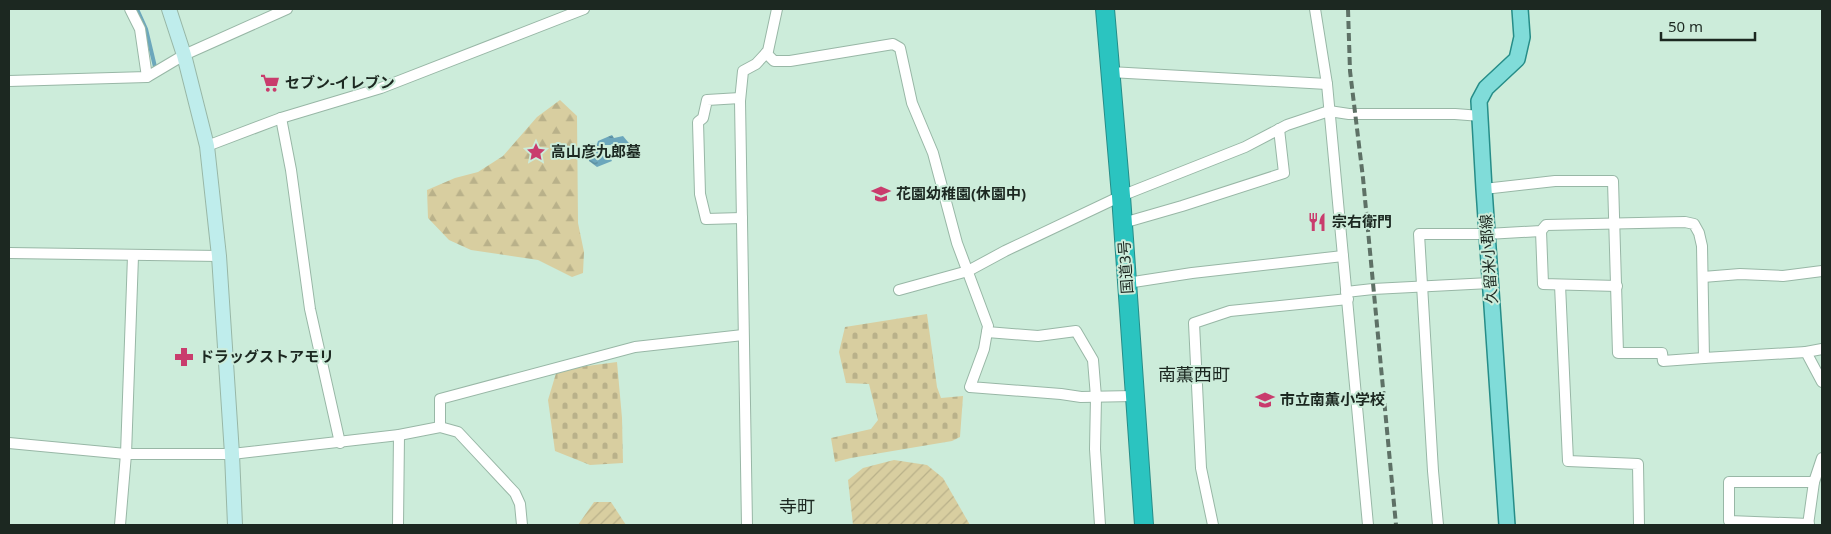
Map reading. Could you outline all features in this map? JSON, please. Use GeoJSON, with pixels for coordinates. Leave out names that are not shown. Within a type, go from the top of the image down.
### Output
{"type":"FeatureCollection","features":[{"type":"Feature","properties":{"kind":"highway","name":"国道3号"},"geometry":{"type":"LineString","coordinates":[[1105,9],[1121,196],[1144,525]]}},
{"type":"Feature","properties":{"kind":"main road","name":"久留米小郡線"},"geometry":{"type":"LineString","coordinates":[[1506,525],[1479,101],[1486,88],[1517,59],[1522,37],[1520,9]]}},
{"type":"Feature","properties":{"kind":"street"},"geometry":{"type":"LineString","coordinates":[[130,9],[140,29],[147,77]]}},
{"type":"Feature","properties":{"kind":"street"},"geometry":{"type":"LineString","coordinates":[[169,9],[184,55],[207,146],[219,256],[235,525]]}},
{"type":"Feature","properties":{"kind":"street"},"geometry":{"type":"LineString","coordinates":[[9,81],[147,77],[184,55],[287,9]]}},
{"type":"Feature","properties":{"kind":"street"},"geometry":{"type":"LineString","coordinates":[[207,146],[281,118],[381,88],[584,9]]}},
{"type":"Feature","properties":{"kind":"street"},"geometry":{"type":"LineString","coordinates":[[747,525],[740,98],[743,71],[756,64],[768,51],[777,9]]}},
{"type":"Feature","properties":{"kind":"street"},"geometry":{"type":"LineString","coordinates":[[1315,9],[1327,84],[1368,525]]}},
{"type":"Feature","properties":{"kind":"street"},"geometry":{"type":"LineString","coordinates":[[766,53],[774,61],[790,61],[893,44],[900,48],[912,103],[933,153],[957,243],[988,326],[984,348],[970,387],[1081,397],[1134,396]]}},
{"type":"Feature","properties":{"kind":"street"},"geometry":{"type":"LineString","coordinates":[[1110,72],[1327,84]]}},
{"type":"Feature","properties":{"kind":"street"},"geometry":{"type":"LineString","coordinates":[[740,98],[707,100],[703,118],[698,122],[700,194],[706,219],[742,218]]}},
{"type":"Feature","properties":{"kind":"street"},"geometry":{"type":"LineString","coordinates":[[899,290],[968,271],[1005,251],[1121,196],[1245,147],[1279,130],[1329,111],[1349,114],[1455,114],[1481,116]]}},
{"type":"Feature","properties":{"kind":"street"},"geometry":{"type":"LineString","coordinates":[[281,118],[291,170],[310,309],[340,443]]}},
{"type":"Feature","properties":{"kind":"street"},"geometry":{"type":"LineString","coordinates":[[1122,223],[1284,173],[1279,130]]}},
{"type":"Feature","properties":{"kind":"street"},"geometry":{"type":"LineString","coordinates":[[1484,189],[1555,181],[1613,181],[1618,353],[1662,353],[1663,361],[1806,352],[1822,349]]}},
{"type":"Feature","properties":{"kind":"street"},"geometry":{"type":"LineString","coordinates":[[1617,286],[1543,284],[1541,231],[1546,225],[1685,222],[1694,224],[1699,233],[1702,246],[1704,358]]}},
{"type":"Feature","properties":{"kind":"street"},"geometry":{"type":"LineString","coordinates":[[1438,525],[1419,234],[1487,234],[1541,231]]}},
{"type":"Feature","properties":{"kind":"street"},"geometry":{"type":"LineString","coordinates":[[9,253],[219,256]]}},
{"type":"Feature","properties":{"kind":"street"},"geometry":{"type":"LineString","coordinates":[[120,525],[126,454],[133,256]]}},
{"type":"Feature","properties":{"kind":"street"},"geometry":{"type":"LineString","coordinates":[[1127,283],[1343,256]]}},
{"type":"Feature","properties":{"kind":"street"},"geometry":{"type":"LineString","coordinates":[[1703,277],[1740,274],[1783,276],[1822,271]]}},
{"type":"Feature","properties":{"kind":"street"},"geometry":{"type":"LineString","coordinates":[[1213,525],[1201,468],[1194,323],[1230,311],[1421,286],[1490,283]]}},
{"type":"Feature","properties":{"kind":"street"},"geometry":{"type":"LineString","coordinates":[[1560,285],[1568,461],[1638,464],[1639,525]]}},
{"type":"Feature","properties":{"kind":"street"},"geometry":{"type":"LineString","coordinates":[[987,332],[1038,336],[1076,331],[1093,360],[1096,397],[1095,449],[1100,525]]}},
{"type":"Feature","properties":{"kind":"street"},"geometry":{"type":"LineString","coordinates":[[440,427],[440,399],[635,347],[743,335]]}},
{"type":"Feature","properties":{"kind":"street"},"geometry":{"type":"LineString","coordinates":[[1806,352],[1822,382]]}},
{"type":"Feature","properties":{"kind":"street"},"geometry":{"type":"LineString","coordinates":[[9,443],[126,454],[232,454],[340,443],[440,427],[458,432],[515,493],[520,504],[522,525]]}},
{"type":"Feature","properties":{"kind":"street"},"geometry":{"type":"LineString","coordinates":[[398,525],[399,435]]}},
{"type":"Feature","properties":{"kind":"street"},"geometry":{"type":"LineString","coordinates":[[1814,482],[1729,482],[1729,521],[1809,524],[1814,482],[1822,458]]}},
{"type":"Feature","properties":{"kind":"green space"},"geometry":{"type":"Polygon","coordinates":[[[560,100],[577,116],[578,223],[584,252],[583,273],[572,277],[538,260],[471,250],[449,240],[428,218],[427,190],[455,178],[478,172],[503,156],[537,117],[560,100]]]}},
{"type":"Feature","properties":{"kind":"green space"},"geometry":{"type":"Polygon","coordinates":[[[927,314],[937,387],[941,398],[963,396],[960,437],[952,441],[835,462],[831,438],[871,429],[878,420],[869,384],[846,383],[839,352],[845,327],[927,314]]]}},
{"type":"Feature","properties":{"kind":"green space"},"geometry":{"type":"Polygon","coordinates":[[[617,362],[622,418],[623,463],[590,465],[555,451],[548,400],[557,370],[617,362]]]}},
{"type":"Feature","properties":{"kind":"green space"},"geometry":{"type":"Polygon","coordinates":[[[894,460],[927,465],[943,478],[970,525],[853,525],[848,480],[863,468],[894,460]]]}},
{"type":"Feature","properties":{"kind":"green space"},"geometry":{"type":"Polygon","coordinates":[[[594,502],[611,502],[626,525],[578,525],[594,502]]]}},
{"type":"Feature","properties":{"kind":"water"},"geometry":{"type":"Polygon","coordinates":[[[612,135],[614,138],[623,136],[628,142],[633,144],[636,151],[629,156],[621,155],[615,158],[611,151],[617,145],[602,145],[599,150],[603,154],[608,153],[612,161],[597,167],[589,161],[587,146],[589,143],[597,144],[598,141],[612,135]]]}},
{"type":"Feature","properties":{"kind":"waterway"},"geometry":{"type":"LineString","coordinates":[[137,9],[146,29],[156,71]]}},
{"type":"Feature","properties":{"kind":"railway"},"geometry":{"type":"LineString","coordinates":[[1348,9],[1350,71],[1363,178],[1396,525]]}},
{"type":"Feature","properties":{"kind":"place","name":"セブン-イレブン"},"geometry":{"type":"Point","coordinates":[270,83]}},
{"type":"Feature","properties":{"kind":"place","name":"高山彦九郎墓"},"geometry":{"type":"Point","coordinates":[536,152]}},
{"type":"Feature","properties":{"kind":"place","name":"花園幼稚園(休園中)"},"geometry":{"type":"Point","coordinates":[881,194]}},
{"type":"Feature","properties":{"kind":"place","name":"宗右衛門"},"geometry":{"type":"Point","coordinates":[1317,222]}},
{"type":"Feature","properties":{"kind":"place","name":"ドラッグストアモリ"},"geometry":{"type":"Point","coordinates":[184,357]}},
{"type":"Feature","properties":{"kind":"place","name":"市立南薫小学校"},"geometry":{"type":"Point","coordinates":[1265,400]}},
{"type":"Feature","properties":{"kind":"district","name":"南薫西町"},"geometry":{"type":"Point","coordinates":[1194,375]}},
{"type":"Feature","properties":{"kind":"district","name":"寺町"},"geometry":{"type":"Point","coordinates":[797,507]}}]}
